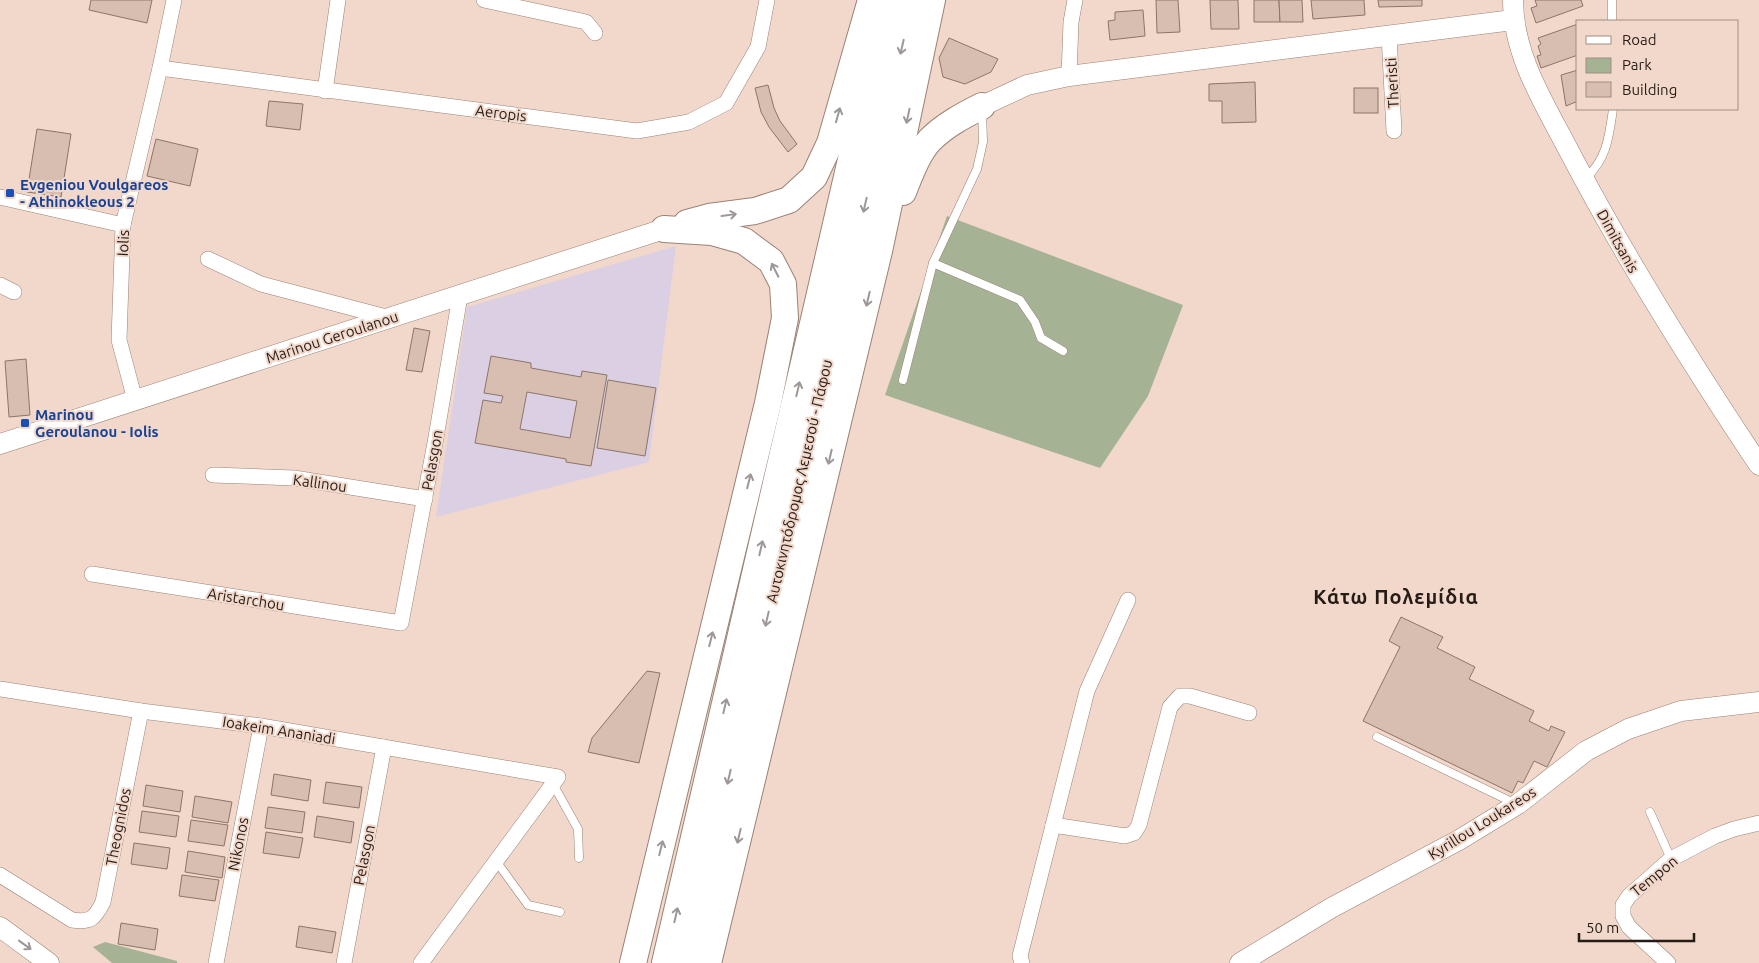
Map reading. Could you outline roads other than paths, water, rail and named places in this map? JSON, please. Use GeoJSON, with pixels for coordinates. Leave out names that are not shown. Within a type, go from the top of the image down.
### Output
{"type":"FeatureCollection","features":[{"type":"Feature","properties":{"kind":"highway"},"geometry":{"type":"LineString","coordinates":[[664,229],[709,218],[755,212],[788,200],[814,177],[830,143],[871,0]]}},
{"type":"Feature","properties":{"kind":"highway","name":"Αυτοκινητόδρομος Λεμεσού - Πάφου"},"geometry":{"type":"LineString","coordinates":[[665,963],[865,99],[891,0]]}},
{"type":"Feature","properties":{"kind":"highway","name":"Αυτοκινητόδρομος Λεμεσού - Πάφου"},"geometry":{"type":"LineString","coordinates":[[685,963],[914,0]]}},
{"type":"Feature","properties":{"kind":"highway"},"geometry":{"type":"LineString","coordinates":[[708,963],[879,251],[932,0]]}},
{"type":"Feature","properties":{"kind":"highway"},"geometry":{"type":"LineString","coordinates":[[768,402],[821,227],[865,99]]}},
{"type":"Feature","properties":{"kind":"highway"},"geometry":{"type":"LineString","coordinates":[[879,251],[916,162],[929,140],[950,123],[982,106]]}},
{"type":"Feature","properties":{"kind":"highway"},"geometry":{"type":"LineString","coordinates":[[633,963],[768,402],[785,318],[782,284],[771,261],[744,241],[712,232],[664,229]]}},
{"type":"Feature","properties":{"kind":"street","name":"Iolis"},"geometry":{"type":"LineString","coordinates":[[135,400],[119,340],[123,225],[174,0]]}},
{"type":"Feature","properties":{"kind":"street"},"geometry":{"type":"LineString","coordinates":[[325,91],[338,0]]}},
{"type":"Feature","properties":{"kind":"street"},"geometry":{"type":"LineString","coordinates":[[484,0],[586,22],[595,33]]}},
{"type":"Feature","properties":{"kind":"street","name":"Aeropis"},"geometry":{"type":"LineString","coordinates":[[160,68],[637,131],[689,122],[726,103],[758,47],[767,0]]}},
{"type":"Feature","properties":{"kind":"street"},"geometry":{"type":"LineString","coordinates":[[1069,76],[1071,22],[1075,0]]}},
{"type":"Feature","properties":{"kind":"street","name":"Dimitsanis"},"geometry":{"type":"LineString","coordinates":[[1513,0],[1513,20],[1525,66],[1584,180],[1628,259],[1700,377],[1759,465]]}},
{"type":"Feature","properties":{"kind":"street"},"geometry":{"type":"LineString","coordinates":[[982,106],[1027,85],[1069,76],[1513,20]]}},
{"type":"Feature","properties":{"kind":"street","name":"Theristi"},"geometry":{"type":"LineString","coordinates":[[1389,35],[1394,131]]}},
{"type":"Feature","properties":{"kind":"street"},"geometry":{"type":"LineString","coordinates":[[0,197],[123,225]]}},
{"type":"Feature","properties":{"kind":"street","name":"Marinou Geroulanou"},"geometry":{"type":"LineString","coordinates":[[0,444],[664,229]]}},
{"type":"Feature","properties":{"kind":"street"},"geometry":{"type":"LineString","coordinates":[[208,259],[261,284],[390,318]]}},
{"type":"Feature","properties":{"kind":"street","name":"Pelasgon"},"geometry":{"type":"LineString","coordinates":[[401,623],[425,499],[460,296]]}},
{"type":"Feature","properties":{"kind":"street","name":"Kallinou"},"geometry":{"type":"LineString","coordinates":[[213,475],[294,478],[425,499]]}},
{"type":"Feature","properties":{"kind":"street","name":"Aristarchou"},"geometry":{"type":"LineString","coordinates":[[92,574],[401,623]]}},
{"type":"Feature","properties":{"kind":"street"},"geometry":{"type":"LineString","coordinates":[[1022,963],[1020,956],[1087,691],[1128,600]]}},
{"type":"Feature","properties":{"kind":"street","name":"Ioakeim Ananiadi"},"geometry":{"type":"LineString","coordinates":[[0,689],[141,711],[261,726],[384,746],[555,781]]}},
{"type":"Feature","properties":{"kind":"street"},"geometry":{"type":"LineString","coordinates":[[1053,825],[1125,836],[1134,833],[1139,825],[1170,707],[1180,696],[1190,696],[1250,714]]}},
{"type":"Feature","properties":{"kind":"street","name":"Kyrillou Loukareos"},"geometry":{"type":"LineString","coordinates":[[1243,962],[1331,908],[1460,840],[1518,804],[1586,751],[1628,729],[1681,711],[1759,702]]}},
{"type":"Feature","properties":{"kind":"street","name":"Theognidos"},"geometry":{"type":"LineString","coordinates":[[0,874],[72,920],[90,920],[98,913],[103,902],[141,711]]}},
{"type":"Feature","properties":{"kind":"street","name":"Nikonos"},"geometry":{"type":"LineString","coordinates":[[216,963],[261,726]]}},
{"type":"Feature","properties":{"kind":"street","name":"Pelasgon"},"geometry":{"type":"LineString","coordinates":[[344,963],[384,746]]}},
{"type":"Feature","properties":{"kind":"street"},"geometry":{"type":"LineString","coordinates":[[421,963],[555,781]]}},
{"type":"Feature","properties":{"kind":"street","name":"Tempon"},"geometry":{"type":"LineString","coordinates":[[1668,963],[1629,927],[1622,916],[1623,905],[1629,896],[1671,859],[1715,836],[1759,823]]}},
{"type":"Feature","properties":{"kind":"street"},"geometry":{"type":"LineString","coordinates":[[0,927],[49,963]]}},
{"type":"Feature","properties":{"kind":"lane"},"geometry":{"type":"LineString","coordinates":[[1612,0],[1612,20]]}},
{"type":"Feature","properties":{"kind":"lane"},"geometry":{"type":"LineString","coordinates":[[903,380],[934,263],[977,169],[983,142],[982,106]]}},
{"type":"Feature","properties":{"kind":"lane"},"geometry":{"type":"LineString","coordinates":[[1584,180],[1593,172],[1608,145],[1613,110]]}},
{"type":"Feature","properties":{"kind":"lane"},"geometry":{"type":"LineString","coordinates":[[934,263],[1020,300],[1035,322],[1041,338],[1063,351]]}},
{"type":"Feature","properties":{"kind":"lane"},"geometry":{"type":"LineString","coordinates":[[1377,737],[1518,804]]}},
{"type":"Feature","properties":{"kind":"lane"},"geometry":{"type":"LineString","coordinates":[[555,781],[578,829],[578,858]]}},
{"type":"Feature","properties":{"kind":"lane"},"geometry":{"type":"LineString","coordinates":[[1650,812],[1671,859]]}},
{"type":"Feature","properties":{"kind":"lane"},"geometry":{"type":"LineString","coordinates":[[496,861],[528,905],[560,912]]}},
{"type":"Feature","properties":{"kind":"place","name":"Evgeniou Voulgareos - Athinokleous 2"},"geometry":{"type":"Point","coordinates":[10,193]}},
{"type":"Feature","properties":{"kind":"place","name":"Marinou Geroulanou - Iolis"},"geometry":{"type":"Point","coordinates":[25,423]}},
{"type":"Feature","properties":{"kind":"district","name":"Κάτω Πολεμίδια"},"geometry":{"type":"Point","coordinates":[1396,596]}}]}
